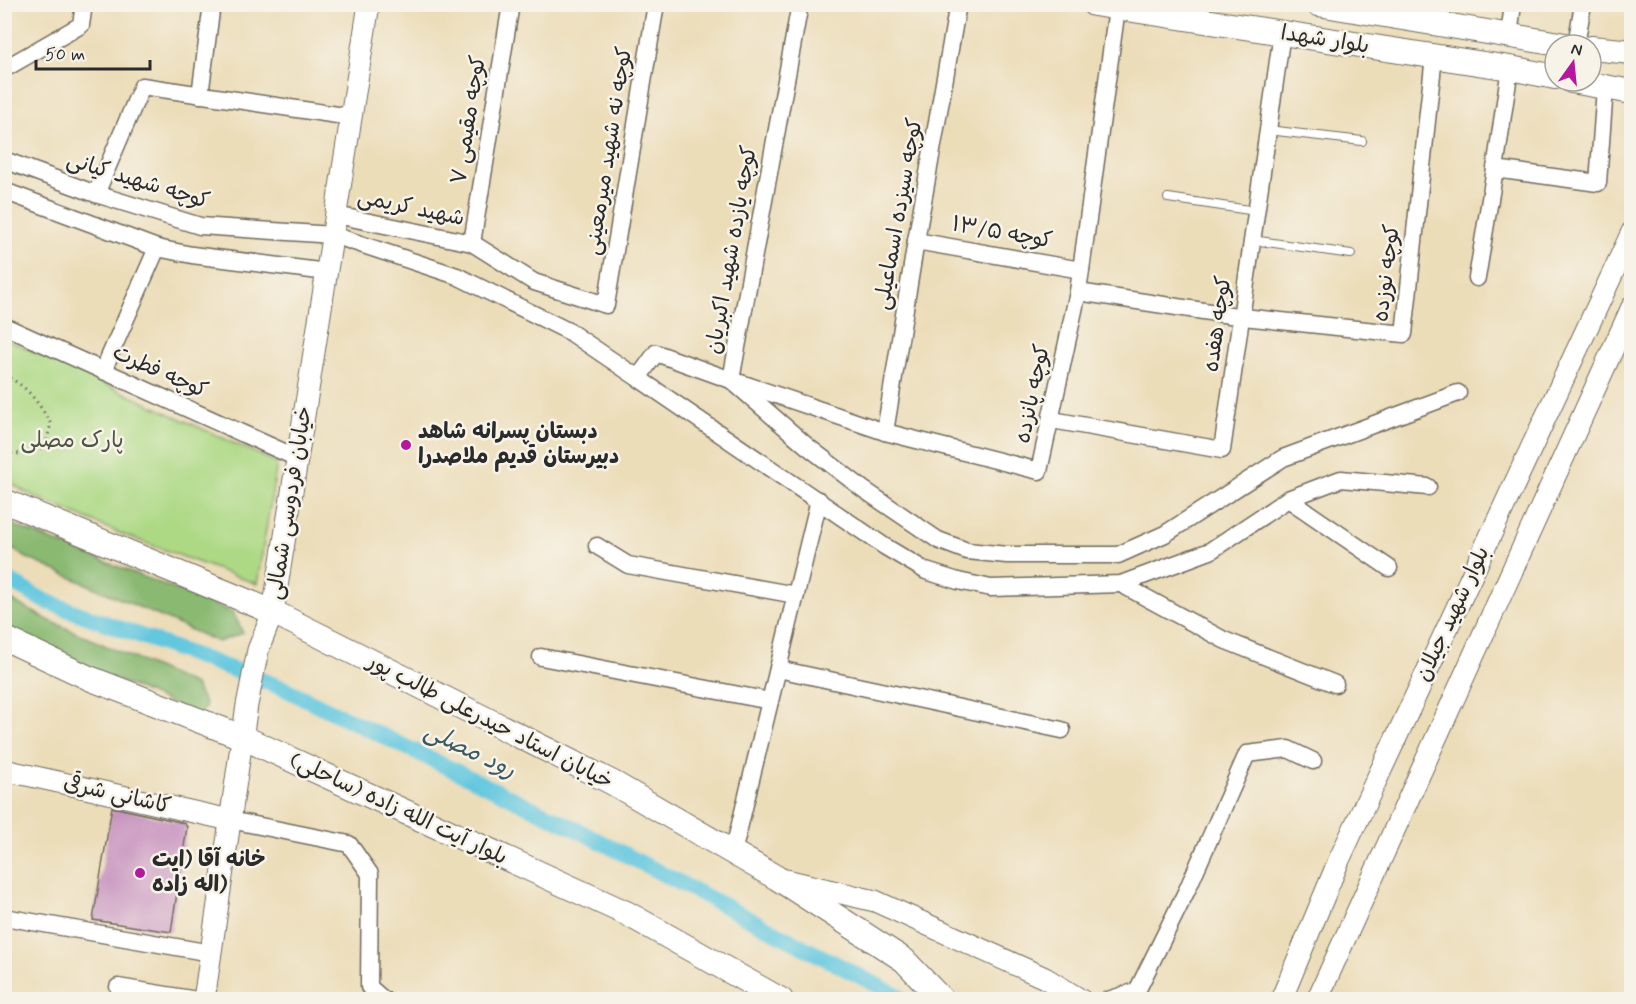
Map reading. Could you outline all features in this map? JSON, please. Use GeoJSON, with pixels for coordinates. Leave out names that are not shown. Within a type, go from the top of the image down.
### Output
{"type":"FeatureCollection","features":[{"type":"Feature","properties":{"kind":"main road","name":"بلوار شهدا"},"geometry":{"type":"LineString","coordinates":[[1094,4],[1543,75]]}},
{"type":"Feature","properties":{"kind":"main road","name":"بلوار شهدا"},"geometry":{"type":"LineString","coordinates":[[1318,4],[1433,14],[1509,36],[1543,41]]}},
{"type":"Feature","properties":{"kind":"main road"},"geometry":{"type":"LineString","coordinates":[[1603,49],[1632,52]]}},
{"type":"Feature","properties":{"kind":"main road"},"geometry":{"type":"LineString","coordinates":[[1603,69],[1605,88],[1632,93]]}},
{"type":"Feature","properties":{"kind":"main road","name":"خیابان استاد حیدرعلی طالب پور"},"geometry":{"type":"LineString","coordinates":[[4,501],[273,612],[613,783],[777,878],[904,960],[942,999]]}},
{"type":"Feature","properties":{"kind":"main road","name":"بلوار آیت الله زاده (ساحلی)"},"geometry":{"type":"LineString","coordinates":[[4,638],[89,678],[242,737],[628,914],[781,999]]}},
{"type":"Feature","properties":{"kind":"street"},"geometry":{"type":"LineString","coordinates":[[4,69],[81,25],[84,4]]}},
{"type":"Feature","properties":{"kind":"street"},"geometry":{"type":"LineString","coordinates":[[200,95],[212,4]]}},
{"type":"Feature","properties":{"kind":"street","name":"خیابان فردوسی شمالی"},"geometry":{"type":"LineString","coordinates":[[204,999],[247,705],[258,650],[273,612],[369,4]]}},
{"type":"Feature","properties":{"kind":"street","name":"کوچه مقیمی ۷"},"geometry":{"type":"LineString","coordinates":[[472,243],[511,4]]}},
{"type":"Feature","properties":{"kind":"street","name":"کوچه نه شهید میرمعینی"},"geometry":{"type":"LineString","coordinates":[[606,305],[656,4]]}},
{"type":"Feature","properties":{"kind":"street","name":"کوچه یازده شهید اکبریان"},"geometry":{"type":"LineString","coordinates":[[638,378],[656,353],[731,380],[800,4]]}},
{"type":"Feature","properties":{"kind":"street","name":"کوچه سیزده اسماعیلی"},"geometry":{"type":"LineString","coordinates":[[885,432],[958,4]]}},
{"type":"Feature","properties":{"kind":"street"},"geometry":{"type":"LineString","coordinates":[[1509,36],[1513,4]]}},
{"type":"Feature","properties":{"kind":"street"},"geometry":{"type":"LineString","coordinates":[[1578,33],[1583,4]]}},
{"type":"Feature","properties":{"kind":"street","name":"کوچه پانزده"},"geometry":{"type":"LineString","coordinates":[[731,380],[885,432],[1039,471],[1052,420],[1078,292],[1118,8]]}},
{"type":"Feature","properties":{"kind":"street","name":"کوچه هفده"},"geometry":{"type":"LineString","coordinates":[[1052,420],[1222,450],[1243,317],[1282,33]]}},
{"type":"Feature","properties":{"kind":"street","name":"کوچه نوزده"},"geometry":{"type":"LineString","coordinates":[[1243,317],[1404,334],[1434,57]]}},
{"type":"Feature","properties":{"kind":"street"},"geometry":{"type":"LineString","coordinates":[[1477,278],[1510,68]]}},
{"type":"Feature","properties":{"kind":"street"},"geometry":{"type":"LineString","coordinates":[[96,194],[142,86],[351,117]]}},
{"type":"Feature","properties":{"kind":"street"},"geometry":{"type":"LineString","coordinates":[[1495,169],[1599,183],[1605,88]]}},
{"type":"Feature","properties":{"kind":"street","name":"کوچه شهید کیانی"},"geometry":{"type":"LineString","coordinates":[[4,160],[96,194],[200,226],[334,225]]}},
{"type":"Feature","properties":{"kind":"street"},"geometry":{"type":"LineString","coordinates":[[4,190],[157,248],[192,255],[327,272]]}},
{"type":"Feature","properties":{"kind":"street"},"geometry":{"type":"LineString","coordinates":[[334,225],[457,276],[570,332],[884,546],[926,572],[958,581],[991,588],[1121,584],[1210,550],[1288,499],[1341,479],[1428,487]]}},
{"type":"Feature","properties":{"kind":"street","name":"شهید کریمی"},"geometry":{"type":"LineString","coordinates":[[334,225],[472,243],[534,282],[606,305]]}},
{"type":"Feature","properties":{"kind":"street","name":"بلوار شهید جیلان"},"geometry":{"type":"LineString","coordinates":[[1281,999],[1339,860],[1632,232]]}},
{"type":"Feature","properties":{"kind":"street","name":"کوچه ۱۳/۵"},"geometry":{"type":"LineString","coordinates":[[916,241],[1081,270]]}},
{"type":"Feature","properties":{"kind":"street"},"geometry":{"type":"LineString","coordinates":[[104,371],[157,248]]}},
{"type":"Feature","properties":{"kind":"street"},"geometry":{"type":"LineString","coordinates":[[1078,292],[1243,317]]}},
{"type":"Feature","properties":{"kind":"street","name":"بلوار شهید جیلان"},"geometry":{"type":"LineString","coordinates":[[1317,999],[1632,307]]}},
{"type":"Feature","properties":{"kind":"street","name":"کوچه فطرت"},"geometry":{"type":"LineString","coordinates":[[4,326],[297,458]]}},
{"type":"Feature","properties":{"kind":"street"},"geometry":{"type":"LineString","coordinates":[[731,380],[807,446],[863,489],[938,540],[968,551],[1007,555],[1118,555],[1165,534],[1283,458],[1458,393]]}},
{"type":"Feature","properties":{"kind":"street"},"geometry":{"type":"LineString","coordinates":[[1288,499],[1389,568]]}},
{"type":"Feature","properties":{"kind":"street"},"geometry":{"type":"LineString","coordinates":[[733,853],[819,500]]}},
{"type":"Feature","properties":{"kind":"street"},"geometry":{"type":"LineString","coordinates":[[597,546],[628,565],[796,595]]}},
{"type":"Feature","properties":{"kind":"street"},"geometry":{"type":"LineString","coordinates":[[1121,584],[1224,640],[1335,684]]}},
{"type":"Feature","properties":{"kind":"street"},"geometry":{"type":"LineString","coordinates":[[541,657],[770,701]]}},
{"type":"Feature","properties":{"kind":"street"},"geometry":{"type":"LineString","coordinates":[[778,669],[1062,730]]}},
{"type":"Feature","properties":{"kind":"street"},"geometry":{"type":"LineString","coordinates":[[1108,999],[1137,991],[1187,890],[1247,754],[1288,749],[1313,762]]}},
{"type":"Feature","properties":{"kind":"street","name":"کاشانی شرقی"},"geometry":{"type":"LineString","coordinates":[[4,770],[230,820]]}},
{"type":"Feature","properties":{"kind":"street"},"geometry":{"type":"LineString","coordinates":[[230,820],[349,844],[370,874],[369,987],[384,999]]}},
{"type":"Feature","properties":{"kind":"street"},"geometry":{"type":"LineString","coordinates":[[777,878],[875,901],[1045,978],[1081,999]]}},
{"type":"Feature","properties":{"kind":"street"},"geometry":{"type":"LineString","coordinates":[[4,917],[211,953]]}},
{"type":"Feature","properties":{"kind":"street"},"geometry":{"type":"LineString","coordinates":[[118,987],[197,999]]}},
{"type":"Feature","properties":{"kind":"lane"},"geometry":{"type":"LineString","coordinates":[[1268,130],[1362,141]]}},
{"type":"Feature","properties":{"kind":"lane"},"geometry":{"type":"LineString","coordinates":[[1168,198],[1256,211]]}},
{"type":"Feature","properties":{"kind":"lane"},"geometry":{"type":"LineString","coordinates":[[1252,240],[1351,254]]}},
{"type":"Feature","properties":{"kind":"path"},"geometry":{"type":"LineString","coordinates":[[4,376],[12,379],[37,400],[51,424],[45,447],[25,454],[4,453]]}},
{"type":"Feature","properties":{"kind":"green space","name":"پارک مصلی"},"geometry":{"type":"Polygon","coordinates":[[[4,338],[277,463],[257,584],[119,533],[25,492],[5,479],[4,338]]]}},
{"type":"Feature","properties":{"kind":"green space"},"geometry":{"type":"Polygon","coordinates":[[[5,518],[20,528],[233,612],[243,633],[218,642],[25,557],[5,544],[5,518]]]}},
{"type":"Feature","properties":{"kind":"green space"},"geometry":{"type":"Polygon","coordinates":[[[4,596],[50,621],[195,685],[206,706],[198,715],[5,631],[4,596]]]}},
{"type":"Feature","properties":{"kind":"building","name":"خانه آقا (ایت اله زاده)"},"geometry":{"type":"Polygon","coordinates":[[[112,807],[184,823],[187,827],[171,932],[93,920],[112,807]]]}},
{"type":"Feature","properties":{"kind":"waterway","name":"رود مصلی"},"geometry":{"type":"LineString","coordinates":[[4,578],[45,601],[283,688],[570,826],[898,996],[899,1000]]}},
{"type":"Feature","properties":{"kind":"place","name":"دبستان پسرانه شاهد دبیرستان قدیم ملاصدرا"},"geometry":{"type":"Point","coordinates":[406,445]}},
{"type":"Feature","properties":{"kind":"place","name":"خانه آقا (ایت اله زاده)"},"geometry":{"type":"Point","coordinates":[140,873]}}]}
